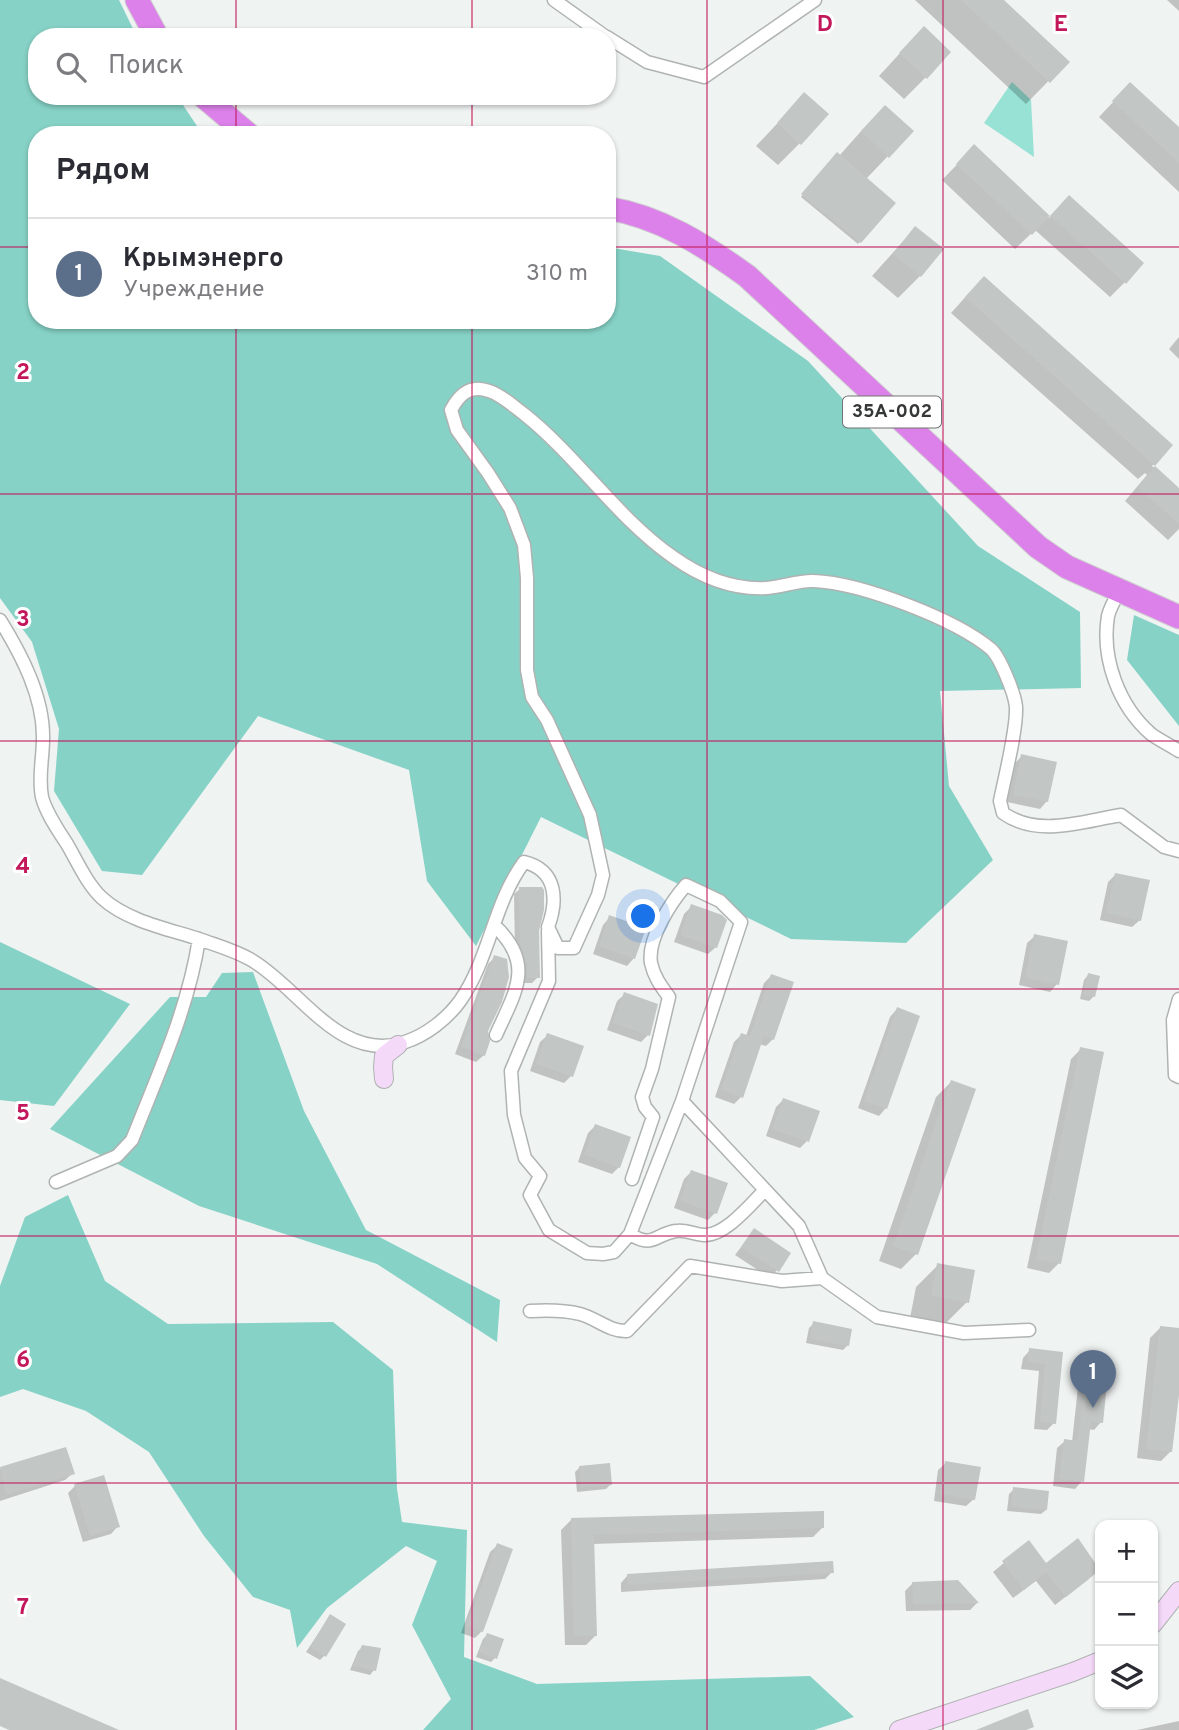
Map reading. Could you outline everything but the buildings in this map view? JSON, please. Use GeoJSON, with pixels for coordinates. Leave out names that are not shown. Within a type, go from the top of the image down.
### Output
{"type":"FeatureCollection","features":[{"type":"Feature","properties":{"kind":"highway"},"geometry":{"type":"LineString","coordinates":[[137,0],[152,28]]}},
{"type":"Feature","properties":{"kind":"highway"},"geometry":{"type":"LineString","coordinates":[[214,105],[238,126]]}},
{"type":"Feature","properties":{"kind":"highway","name":"35А-002"},"geometry":{"type":"LineString","coordinates":[[616,209],[628,211],[681,232],[738,269],[1016,528],[1068,566],[1119,592],[1179,617]]}},
{"type":"Feature","properties":{"kind":"main road"},"geometry":{"type":"LineString","coordinates":[[384,1079],[384,1056],[398,1045]]}},
{"type":"Feature","properties":{"kind":"main road"},"geometry":{"type":"LineString","coordinates":[[1158,1618],[1179,1591]]}},
{"type":"Feature","properties":{"kind":"main road"},"geometry":{"type":"LineString","coordinates":[[899,1730],[1095,1663]]}},
{"type":"Feature","properties":{"kind":"street"},"geometry":{"type":"LineString","coordinates":[[554,0],[594,28]]}},
{"type":"Feature","properties":{"kind":"street"},"geometry":{"type":"LineString","coordinates":[[616,43],[647,62],[704,77],[815,0]]}},
{"type":"Feature","properties":{"kind":"street"},"geometry":{"type":"LineString","coordinates":[[548,927],[558,948],[573,948],[598,895],[603,875],[590,815],[547,720],[531,697],[527,670],[527,578],[524,545],[510,508],[457,430],[451,410],[459,396],[472,389],[488,390],[505,399],[535,423],[659,548],[691,570],[719,582],[765,588],[813,581],[848,586],[922,610],[963,630],[993,651],[1016,706],[1000,801],[1003,813],[1012,820],[1064,827],[1121,815],[1164,847],[1179,851]]}},
{"type":"Feature","properties":{"kind":"street"},"geometry":{"type":"LineString","coordinates":[[1119,592],[1108,614],[1107,633],[1108,654],[1115,683],[1128,707],[1152,734],[1179,751]]}},
{"type":"Feature","properties":{"kind":"street"},"geometry":{"type":"LineString","coordinates":[[0,620],[27,670],[38,703],[44,737],[39,770],[42,799],[101,897],[123,912],[230,950],[255,962],[340,1035],[372,1046],[398,1045],[419,1037],[444,1018],[459,1002],[478,970],[504,896],[514,876],[524,862],[538,865],[551,881],[554,908],[548,927],[548,981],[511,1071],[514,1115],[525,1158],[540,1176],[530,1195],[549,1230],[587,1253],[614,1252],[630,1234],[682,1101],[741,922],[720,901],[686,885],[673,900],[658,928],[650,960],[656,980],[669,997],[652,1069],[642,1097],[645,1107],[653,1116],[632,1178]]}},
{"type":"Feature","properties":{"kind":"street"},"geometry":{"type":"LineString","coordinates":[[494,925],[507,937],[519,962],[515,992],[496,1035]]}},
{"type":"Feature","properties":{"kind":"street"},"geometry":{"type":"LineString","coordinates":[[56,1182],[117,1156],[132,1140],[181,1016],[193,978],[199,939]]}},
{"type":"Feature","properties":{"kind":"street"},"geometry":{"type":"LineString","coordinates":[[1179,999],[1173,1020],[1175,1075],[1179,1077]]}},
{"type":"Feature","properties":{"kind":"street"},"geometry":{"type":"LineString","coordinates":[[682,1101],[799,1226],[822,1278],[877,1317],[964,1333],[1029,1330]]}},
{"type":"Feature","properties":{"kind":"street"},"geometry":{"type":"LineString","coordinates":[[630,1234],[649,1242],[677,1230],[707,1236],[732,1224],[765,1190]]}},
{"type":"Feature","properties":{"kind":"street"},"geometry":{"type":"LineString","coordinates":[[530,1311],[550,1310],[582,1315],[618,1332],[627,1331],[690,1266],[782,1281],[822,1278]]}},
{"type":"Feature","properties":{"kind":"green space"},"geometry":{"type":"Polygon","coordinates":[[[0,0],[119,0],[133,28],[28,28],[28,105],[183,105],[197,126],[28,126],[28,329],[616,329],[616,249],[660,256],[808,361],[978,546],[1080,612],[1081,688],[940,691],[949,786],[993,860],[906,943],[791,939],[541,817],[476,946],[427,881],[409,770],[258,716],[142,875],[102,871],[54,791],[59,729],[32,642],[0,598],[0,0]]]}},
{"type":"Feature","properties":{"kind":"green space"},"geometry":{"type":"Polygon","coordinates":[[[1012,82],[1031,100],[1034,157],[984,123],[1012,82]]]}},
{"type":"Feature","properties":{"kind":"green space"},"geometry":{"type":"Polygon","coordinates":[[[1134,615],[1179,635],[1179,726],[1127,660],[1134,615]]]}},
{"type":"Feature","properties":{"kind":"green space"},"geometry":{"type":"Polygon","coordinates":[[[0,942],[130,1004],[54,1106],[0,1100],[0,942]]]}},
{"type":"Feature","properties":{"kind":"green space"},"geometry":{"type":"Polygon","coordinates":[[[253,972],[304,1111],[366,1230],[500,1300],[497,1342],[377,1264],[199,1206],[50,1129],[170,997],[206,997],[222,973],[253,972]]]}},
{"type":"Feature","properties":{"kind":"green space"},"geometry":{"type":"Polygon","coordinates":[[[68,1195],[105,1281],[168,1324],[333,1322],[393,1370],[397,1489],[402,1522],[467,1530],[464,1657],[537,1684],[810,1676],[854,1717],[814,1730],[423,1730],[451,1699],[412,1625],[437,1561],[406,1546],[327,1608],[297,1648],[290,1610],[253,1597],[204,1536],[149,1452],[86,1411],[23,1389],[0,1397],[0,1286],[25,1217],[68,1195]]]}},
{"type":"Feature","properties":{"kind":"place","name":"Крымэнерго"},"geometry":{"type":"Point","coordinates":[1093,1408]}}]}
